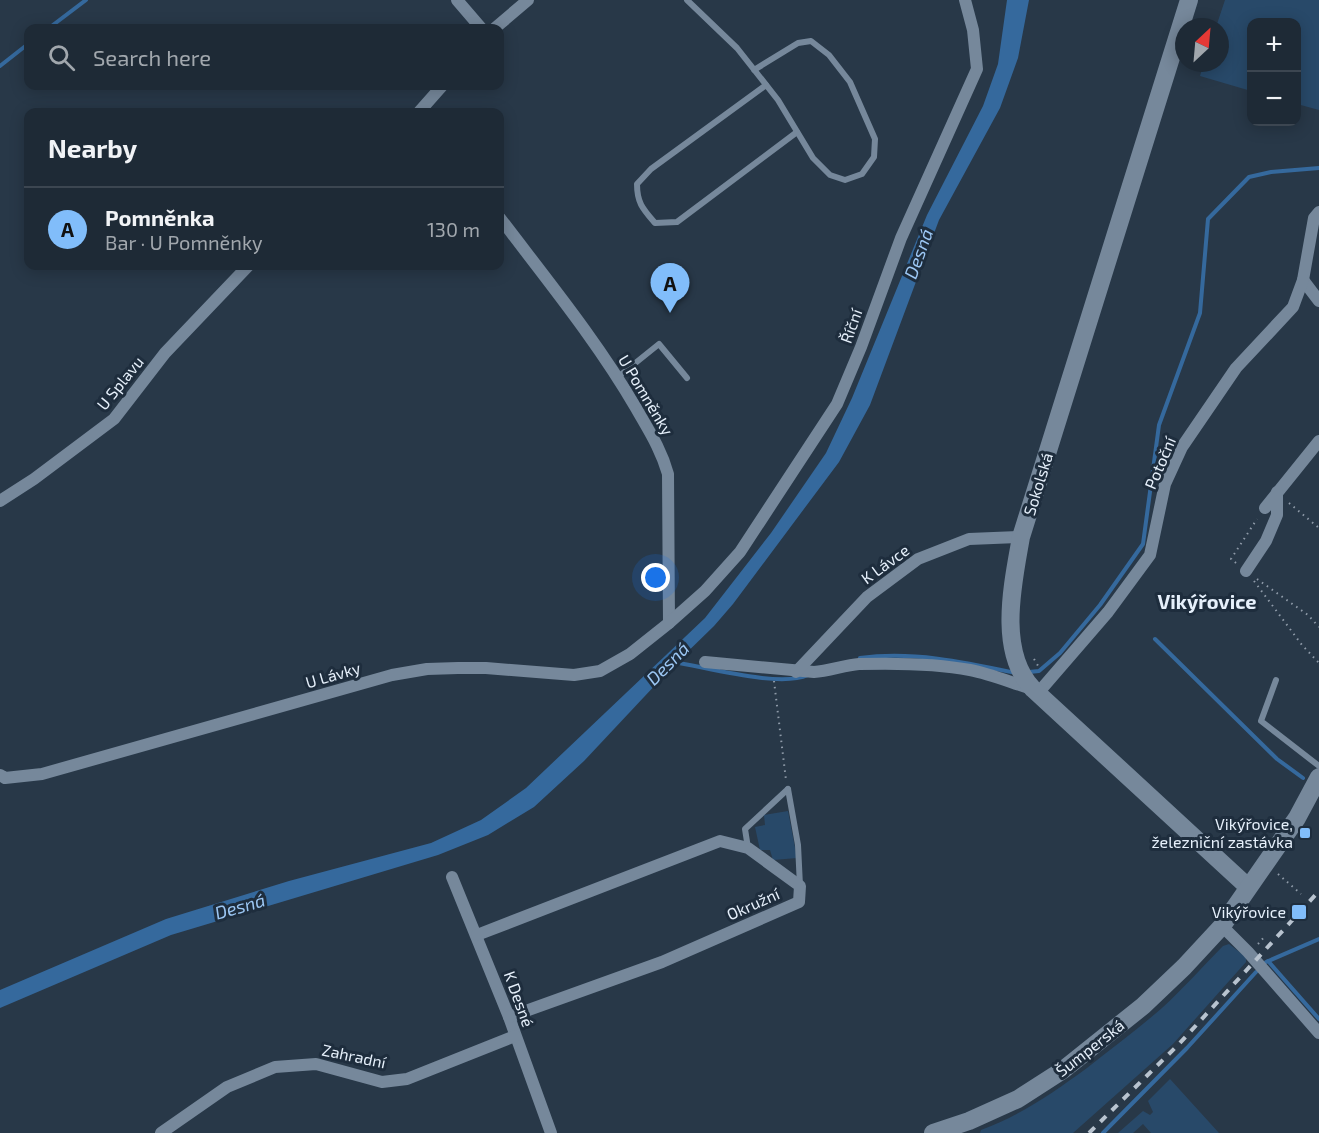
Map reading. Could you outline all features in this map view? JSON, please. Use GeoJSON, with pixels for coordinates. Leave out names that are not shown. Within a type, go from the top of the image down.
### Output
{"type":"FeatureCollection","features":[{"type":"Feature","properties":{"kind":"street"},"geometry":{"type":"LineString","coordinates":[[457,0],[478,24]]}},
{"type":"Feature","properties":{"kind":"street"},"geometry":{"type":"LineString","coordinates":[[500,24],[528,0]]}},
{"type":"Feature","properties":{"kind":"street","name":"Říční"},"geometry":{"type":"LineString","coordinates":[[669,623],[705,591],[740,552],[837,404],[861,347],[901,238],[977,69],[973,30],[965,0]]}},
{"type":"Feature","properties":{"kind":"street","name":"Sokolská"},"geometry":{"type":"LineString","coordinates":[[1189,0],[1021,537],[1010,617],[1016,659],[1032,687],[1248,887]]}},
{"type":"Feature","properties":{"kind":"street"},"geometry":{"type":"LineString","coordinates":[[423,108],[438,90]]}},
{"type":"Feature","properties":{"kind":"street","name":"Potoční"},"geometry":{"type":"LineString","coordinates":[[1032,687],[1108,612],[1150,555],[1166,484],[1182,447],[1236,368],[1293,307],[1303,280],[1314,218],[1319,212]]}},
{"type":"Feature","properties":{"kind":"street","name":"U Pomněnky"},"geometry":{"type":"LineString","coordinates":[[504,223],[618,377],[662,452],[668,474],[669,623]]}},
{"type":"Feature","properties":{"kind":"street","name":"U Splavu"},"geometry":{"type":"LineString","coordinates":[[0,501],[34,479],[114,419],[165,353],[244,270]]}},
{"type":"Feature","properties":{"kind":"street"},"geometry":{"type":"LineString","coordinates":[[1303,280],[1319,301]]}},
{"type":"Feature","properties":{"kind":"street"},"geometry":{"type":"LineString","coordinates":[[1265,508],[1319,441]]}},
{"type":"Feature","properties":{"kind":"street"},"geometry":{"type":"LineString","coordinates":[[1246,571],[1266,541],[1277,515],[1277,492]]}},
{"type":"Feature","properties":{"kind":"street","name":"K Lávce"},"geometry":{"type":"LineString","coordinates":[[804,672],[867,597],[918,559],[969,539],[1021,537]]}},
{"type":"Feature","properties":{"kind":"street","name":"U Lávky"},"geometry":{"type":"LineString","coordinates":[[0,775],[5,778],[42,774],[392,675],[428,669],[458,668],[574,675],[600,671],[630,654],[669,623]]}},
{"type":"Feature","properties":{"kind":"street"},"geometry":{"type":"LineString","coordinates":[[705,662],[804,672],[831,671],[856,664],[944,666],[972,670],[1032,687]]}},
{"type":"Feature","properties":{"kind":"street","name":"Šumperská"},"geometry":{"type":"LineString","coordinates":[[933,1133],[970,1127],[1018,1099],[1063,1071],[1143,1006],[1222,926],[1297,818],[1319,777]]}},
{"type":"Feature","properties":{"kind":"street","name":"Okružní"},"geometry":{"type":"LineString","coordinates":[[477,935],[720,841],[748,848],[800,886],[799,902],[662,962],[509,1017]]}},
{"type":"Feature","properties":{"kind":"street","name":"K Desné"},"geometry":{"type":"LineString","coordinates":[[452,877],[509,1017],[551,1133]]}},
{"type":"Feature","properties":{"kind":"street"},"geometry":{"type":"LineString","coordinates":[[1222,926],[1248,952],[1319,1034]]}},
{"type":"Feature","properties":{"kind":"street","name":"Zahradní"},"geometry":{"type":"LineString","coordinates":[[161,1133],[227,1087],[274,1067],[316,1064],[382,1082],[407,1080],[515,1036]]}},
{"type":"Feature","properties":{"kind":"lane"},"geometry":{"type":"LineString","coordinates":[[687,0],[737,48],[754,70],[766,85],[813,158],[830,175],[845,180],[862,174],[874,157],[875,139],[849,82],[829,55],[811,41],[798,43],[754,70]]}},
{"type":"Feature","properties":{"kind":"lane"},"geometry":{"type":"LineString","coordinates":[[766,85],[651,169],[638,184],[637,198],[643,208],[655,223],[677,222],[797,132]]}},
{"type":"Feature","properties":{"kind":"lane"},"geometry":{"type":"LineString","coordinates":[[618,377],[659,344],[687,378]]}},
{"type":"Feature","properties":{"kind":"lane"},"geometry":{"type":"LineString","coordinates":[[1276,680],[1261,721],[1319,766]]}},
{"type":"Feature","properties":{"kind":"lane"},"geometry":{"type":"LineString","coordinates":[[748,848],[745,829],[788,789]]}},
{"type":"Feature","properties":{"kind":"lane"},"geometry":{"type":"LineString","coordinates":[[788,789],[798,845],[800,886]]}},
{"type":"Feature","properties":{"kind":"path"},"geometry":{"type":"LineString","coordinates":[[1277,492],[1319,528]]}},
{"type":"Feature","properties":{"kind":"path"},"geometry":{"type":"LineString","coordinates":[[1265,508],[1231,559],[1308,615],[1319,627]]}},
{"type":"Feature","properties":{"kind":"path"},"geometry":{"type":"LineString","coordinates":[[1246,571],[1302,645],[1319,663]]}},
{"type":"Feature","properties":{"kind":"path"},"geometry":{"type":"LineString","coordinates":[[775,686],[788,789]]}},
{"type":"Feature","properties":{"kind":"path"},"geometry":{"type":"LineString","coordinates":[[1264,864],[1301,894]]}},
{"type":"Feature","properties":{"kind":"shaded area"},"geometry":{"type":"Polygon","coordinates":[[[1225,0],[1319,0],[1319,110],[1301,105],[1301,18],[1247,18],[1247,90],[1200,76],[1201,72],[1229,72],[1229,18],[1219,18],[1225,0]]]}},
{"type":"Feature","properties":{"kind":"shaded area"},"geometry":{"type":"Polygon","coordinates":[[[788,811],[797,858],[773,860],[770,850],[760,850],[755,827],[765,825],[764,815],[788,811]]]}},
{"type":"Feature","properties":{"kind":"shaded area"},"geometry":{"type":"Polygon","coordinates":[[[1229,944],[1246,957],[1246,962],[1173,1044],[1073,1133],[980,1133],[981,1130],[1036,1103],[1087,1068],[1162,1008],[1223,946],[1229,944]]]}},
{"type":"Feature","properties":{"kind":"shaded area"},"geometry":{"type":"Polygon","coordinates":[[[1170,1079],[1219,1133],[1151,1133],[1143,1124],[1133,1133],[1118,1133],[1143,1111],[1150,1115],[1153,1112],[1148,1101],[1170,1079]]]}},
{"type":"Feature","properties":{"kind":"water","name":"Desná"},"geometry":{"type":"Polygon","coordinates":[[[1007,0],[1029,0],[1018,58],[1000,108],[939,220],[870,405],[839,462],[733,604],[584,761],[534,807],[488,835],[438,855],[171,935],[0,1008],[0,990],[166,919],[289,881],[431,843],[481,820],[526,788],[705,618],[771,533],[826,453],[852,398],[927,215],[983,106],[998,64],[1007,0]]]}},
{"type":"Feature","properties":{"kind":"waterway"},"geometry":{"type":"LineString","coordinates":[[54,24],[86,0]]}},
{"type":"Feature","properties":{"kind":"waterway"},"geometry":{"type":"LineString","coordinates":[[0,66],[24,47]]}},
{"type":"Feature","properties":{"kind":"waterway"},"geometry":{"type":"LineString","coordinates":[[1029,672],[1039,671],[1060,653],[1100,605],[1143,544],[1159,425],[1200,313],[1208,219],[1249,177],[1271,172],[1319,168]]}},
{"type":"Feature","properties":{"kind":"waterway"},"geometry":{"type":"LineString","coordinates":[[1155,639],[1277,759],[1303,778]]}},
{"type":"Feature","properties":{"kind":"waterway"},"geometry":{"type":"LineString","coordinates":[[860,658],[919,657],[1016,673]]}},
{"type":"Feature","properties":{"kind":"waterway","name":"Desná"},"geometry":{"type":"LineString","coordinates":[[673,662],[761,678],[795,678],[808,675]]}},
{"type":"Feature","properties":{"kind":"waterway"},"geometry":{"type":"LineString","coordinates":[[1266,962],[1319,939]]}},
{"type":"Feature","properties":{"kind":"waterway"},"geometry":{"type":"LineString","coordinates":[[1268,961],[1319,1019]]}},
{"type":"Feature","properties":{"kind":"waterway"},"geometry":{"type":"LineString","coordinates":[[1103,1133],[1187,1048],[1256,972]]}},
{"type":"Feature","properties":{"kind":"railway"},"geometry":{"type":"LineString","coordinates":[[1089,1133],[1179,1044],[1319,891]]}},
{"type":"Feature","properties":{"kind":"place","name":"Pomněnka"},"geometry":{"type":"Point","coordinates":[670,313]}},
{"type":"Feature","properties":{"kind":"place","name":"Vikýřovice, železniční zastávka"},"geometry":{"type":"Point","coordinates":[1305,833]}},
{"type":"Feature","properties":{"kind":"place","name":"Vikýřovice"},"geometry":{"type":"Point","coordinates":[1299,912]}},
{"type":"Feature","properties":{"kind":"district","name":"Vikýřovice"},"geometry":{"type":"Point","coordinates":[1207,602]}}]}
